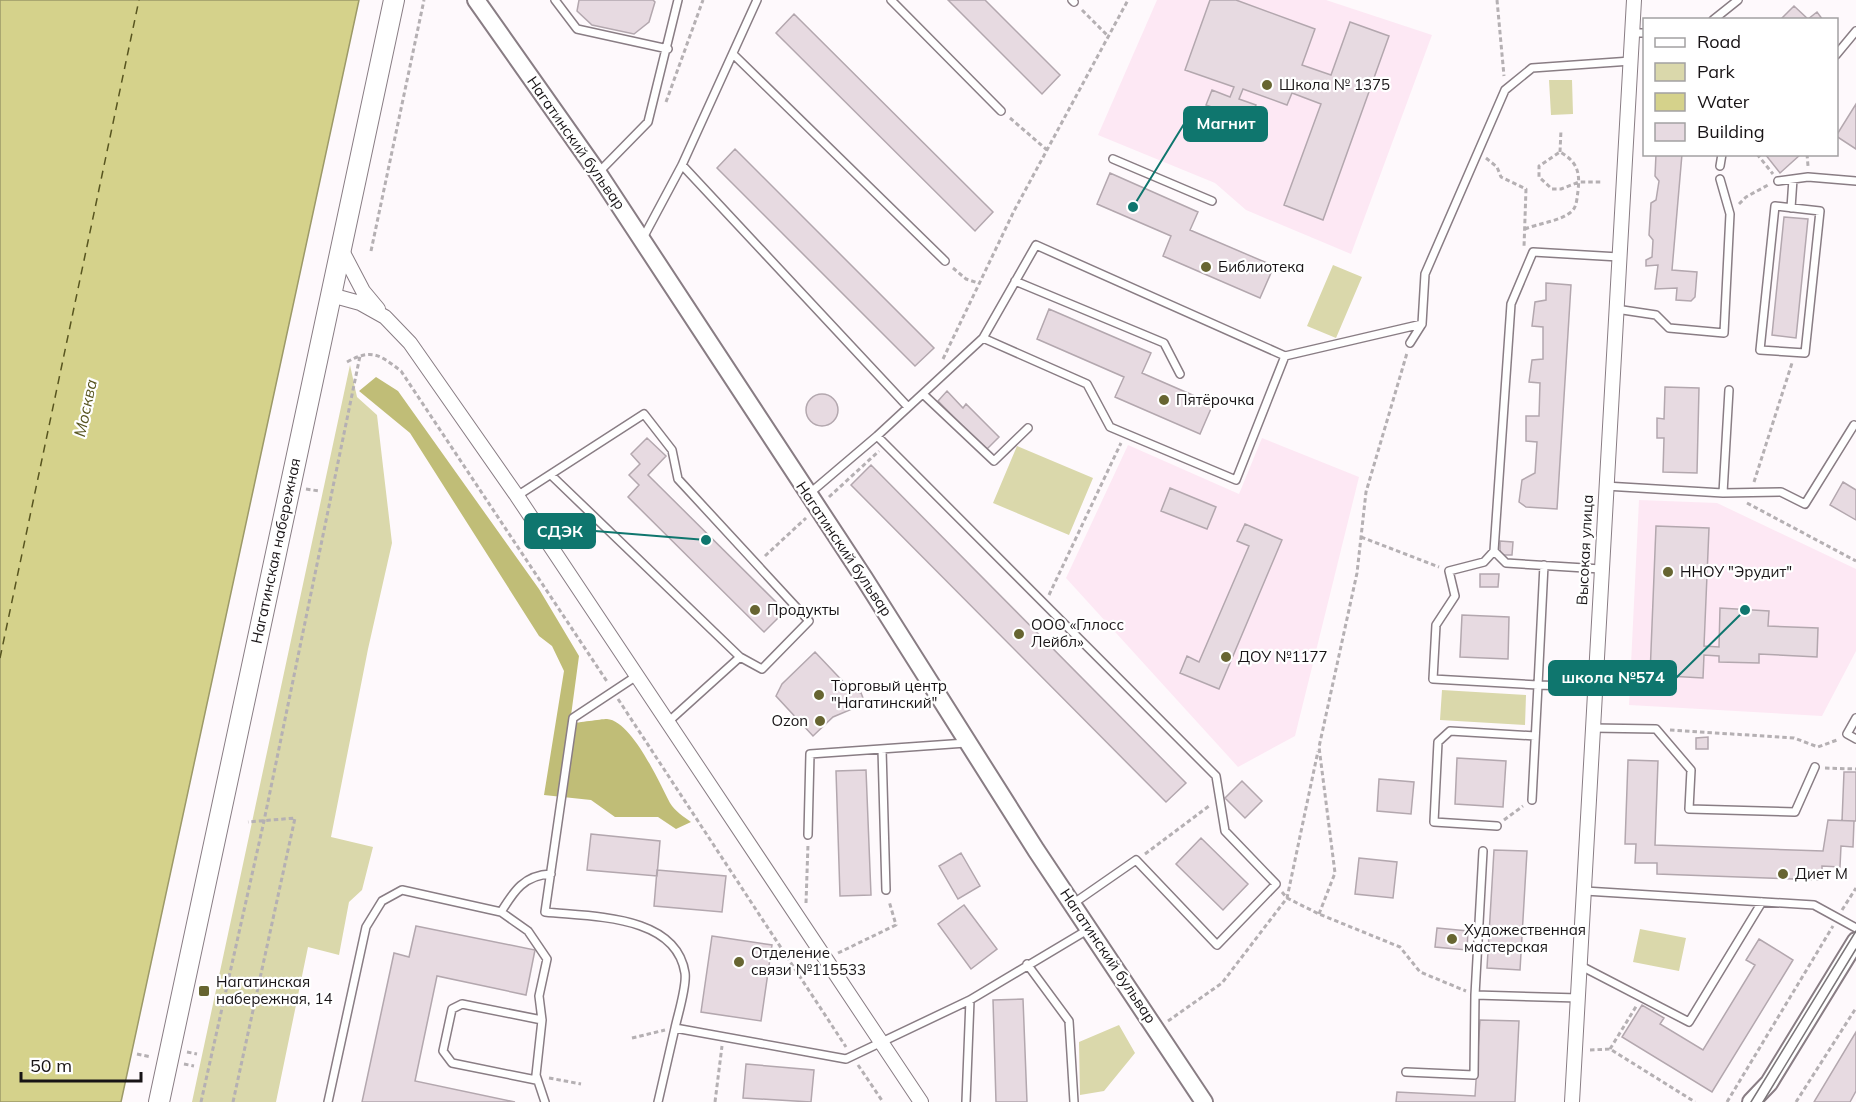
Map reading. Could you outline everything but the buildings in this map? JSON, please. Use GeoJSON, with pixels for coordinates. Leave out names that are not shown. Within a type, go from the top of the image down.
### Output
{"type":"FeatureCollection","features":[{"type":"Feature","properties":{"kind":"main road","name":"Нагатинская набережная"},"geometry":{"type":"LineString","coordinates":[[159,1102],[394,0]]}},
{"type":"Feature","properties":{"kind":"street","name":"Нагатинский бульвар"},"geometry":{"type":"LineString","coordinates":[[476,0],[598,173],[864,578],[1089,929],[1204,1102]]}},
{"type":"Feature","properties":{"kind":"street","name":"Высокая улица"},"geometry":{"type":"LineString","coordinates":[[1572,1102],[1605,486],[1631,61],[1638,33],[1634,0]]}},
{"type":"Feature","properties":{"kind":"street"},"geometry":{"type":"LineString","coordinates":[[341,249],[363,291],[410,343],[517,496],[921,1102]]}},
{"type":"Feature","properties":{"kind":"street"},"geometry":{"type":"LineString","coordinates":[[331,295],[360,303],[385,317]]}},
{"type":"Feature","properties":{"kind":"street"},"geometry":{"type":"LineString","coordinates":[[1751,1102],[1769,1083],[1854,947]]}},
{"type":"Feature","properties":{"kind":"street"},"geometry":{"type":"LineString","coordinates":[[1763,1102],[1769,1083]]}},
{"type":"Feature","properties":{"kind":"lane"},"geometry":{"type":"LineString","coordinates":[[555,0],[577,29],[668,49]]}},
{"type":"Feature","properties":{"kind":"lane"},"geometry":{"type":"LineString","coordinates":[[598,173],[648,122],[668,49],[678,0]]}},
{"type":"Feature","properties":{"kind":"lane"},"geometry":{"type":"LineString","coordinates":[[642,240],[682,165],[757,0]]}},
{"type":"Feature","properties":{"kind":"lane"},"geometry":{"type":"LineString","coordinates":[[891,0],[1001,111]]}},
{"type":"Feature","properties":{"kind":"lane"},"geometry":{"type":"LineString","coordinates":[[1716,18],[1738,0]]}},
{"type":"Feature","properties":{"kind":"lane"},"geometry":{"type":"LineString","coordinates":[[1838,53],[1856,31]]}},
{"type":"Feature","properties":{"kind":"lane"},"geometry":{"type":"LineString","coordinates":[[733,54],[945,261]]}},
{"type":"Feature","properties":{"kind":"lane"},"geometry":{"type":"LineString","coordinates":[[1410,343],[1422,324],[1425,274],[1505,90],[1532,68],[1631,61]]}},
{"type":"Feature","properties":{"kind":"lane"},"geometry":{"type":"LineString","coordinates":[[1720,165],[1722,156]]}},
{"type":"Feature","properties":{"kind":"lane"},"geometry":{"type":"LineString","coordinates":[[1113,159],[1212,201]]}},
{"type":"Feature","properties":{"kind":"lane"},"geometry":{"type":"LineString","coordinates":[[682,165],[908,407]]}},
{"type":"Feature","properties":{"kind":"lane"},"geometry":{"type":"LineString","coordinates":[[1778,181],[1808,177],[1856,181]]}},
{"type":"Feature","properties":{"kind":"lane"},"geometry":{"type":"LineString","coordinates":[[1616,309],[1656,315],[1668,328],[1724,333],[1730,214],[1720,179]]}},
{"type":"Feature","properties":{"kind":"lane"},"geometry":{"type":"LineString","coordinates":[[1791,208],[1793,179]]}},
{"type":"Feature","properties":{"kind":"lane"},"geometry":{"type":"LineString","coordinates":[[1775,206],[1820,211],[1806,353],[1796,352],[1760,350],[1775,206]]}},
{"type":"Feature","properties":{"kind":"lane"},"geometry":{"type":"LineString","coordinates":[[808,495],[877,436],[983,338],[1036,245],[1285,356],[1422,324]]}},
{"type":"Feature","properties":{"kind":"lane"},"geometry":{"type":"LineString","coordinates":[[1594,687],[1433,679],[1436,625],[1455,596],[1449,571],[1484,562],[1494,551],[1511,304],[1532,254],[1619,257]]}},
{"type":"Feature","properties":{"kind":"lane"},"geometry":{"type":"LineString","coordinates":[[1016,281],[1164,343],[1180,374]]}},
{"type":"Feature","properties":{"kind":"lane"},"geometry":{"type":"LineString","coordinates":[[983,338],[1087,384],[1110,427],[1236,480],[1285,356]]}},
{"type":"Feature","properties":{"kind":"lane"},"geometry":{"type":"LineString","coordinates":[[1723,493],[1729,390]]}},
{"type":"Feature","properties":{"kind":"lane"},"geometry":{"type":"LineString","coordinates":[[923,394],[994,461],[1028,428]]}},
{"type":"Feature","properties":{"kind":"lane"},"geometry":{"type":"LineString","coordinates":[[517,496],[552,476],[644,414],[672,450],[678,479],[809,621],[762,669],[740,657],[552,476]]}},
{"type":"Feature","properties":{"kind":"lane"},"geometry":{"type":"LineString","coordinates":[[1605,486],[1723,493],[1781,492],[1805,504],[1854,425]]}},
{"type":"Feature","properties":{"kind":"lane"},"geometry":{"type":"LineString","coordinates":[[877,436],[1216,776],[1225,831],[1276,884],[1217,945],[1136,860],[1073,904]]}},
{"type":"Feature","properties":{"kind":"lane"},"geometry":{"type":"LineString","coordinates":[[1494,551],[1506,563],[1601,569]]}},
{"type":"Feature","properties":{"kind":"lane"},"geometry":{"type":"LineString","coordinates":[[1532,800],[1544,565]]}},
{"type":"Feature","properties":{"kind":"lane"},"geometry":{"type":"LineString","coordinates":[[668,722],[740,657]]}},
{"type":"Feature","properties":{"kind":"lane"},"geometry":{"type":"LineString","coordinates":[[638,675],[573,718],[545,912],[631,920],[675,946],[685,974],[657,1102]]}},
{"type":"Feature","properties":{"kind":"lane"},"geometry":{"type":"LineString","coordinates":[[1856,718],[1847,734],[1856,739]]}},
{"type":"Feature","properties":{"kind":"lane"},"geometry":{"type":"LineString","coordinates":[[1592,728],[1656,729],[1691,770],[1689,809],[1795,812],[1815,767]]}},
{"type":"Feature","properties":{"kind":"lane"},"geometry":{"type":"LineString","coordinates":[[1497,826],[1434,822],[1438,742],[1450,731],[1535,736]]}},
{"type":"Feature","properties":{"kind":"lane"},"geometry":{"type":"LineString","coordinates":[[808,836],[810,754],[969,743]]}},
{"type":"Feature","properties":{"kind":"lane"},"geometry":{"type":"LineString","coordinates":[[882,749],[886,890]]}},
{"type":"Feature","properties":{"kind":"lane"},"geometry":{"type":"LineString","coordinates":[[1406,1072],[1474,1075],[1475,995],[1483,851]]}},
{"type":"Feature","properties":{"kind":"lane"},"geometry":{"type":"LineString","coordinates":[[501,912],[516,887],[539,875],[551,874]]}},
{"type":"Feature","properties":{"kind":"lane"},"geometry":{"type":"LineString","coordinates":[[328,1102],[366,927],[382,901],[402,890],[501,912],[528,931],[547,959],[539,996],[542,1020],[536,1078],[545,1102]]}},
{"type":"Feature","properties":{"kind":"lane"},"geometry":{"type":"LineString","coordinates":[[1585,891],[1814,905],[1856,928]]}},
{"type":"Feature","properties":{"kind":"lane"},"geometry":{"type":"LineString","coordinates":[[1581,966],[1689,1022],[1762,902]]}},
{"type":"Feature","properties":{"kind":"lane"},"geometry":{"type":"LineString","coordinates":[[675,1028],[846,1059],[970,1000],[1089,929]]}},
{"type":"Feature","properties":{"kind":"lane"},"geometry":{"type":"LineString","coordinates":[[1027,964],[1069,1021],[1074,1102]]}},
{"type":"Feature","properties":{"kind":"lane"},"geometry":{"type":"LineString","coordinates":[[1475,995],[1579,998]]}},
{"type":"Feature","properties":{"kind":"lane"},"geometry":{"type":"LineString","coordinates":[[966,1102],[970,1000]]}},
{"type":"Feature","properties":{"kind":"lane"},"geometry":{"type":"LineString","coordinates":[[536,1078],[452,1063],[443,1051],[452,1009],[462,1004],[542,1020]]}},
{"type":"Feature","properties":{"kind":"path"},"geometry":{"type":"LineString","coordinates":[[371,251],[424,0]]}},
{"type":"Feature","properties":{"kind":"path"},"geometry":{"type":"LineString","coordinates":[[650,115],[663,110],[703,0]]}},
{"type":"Feature","properties":{"kind":"path"},"geometry":{"type":"LineString","coordinates":[[930,387],[978,284],[1128,0]]}},
{"type":"Feature","properties":{"kind":"path"},"geometry":{"type":"LineString","coordinates":[[1497,0],[1505,90]]}},
{"type":"Feature","properties":{"kind":"path"},"geometry":{"type":"LineString","coordinates":[[1073,1],[1108,36]]}},
{"type":"Feature","properties":{"kind":"path"},"geometry":{"type":"LineString","coordinates":[[1001,111],[1047,150]]}},
{"type":"Feature","properties":{"kind":"path"},"geometry":{"type":"LineString","coordinates":[[1560,152],[1561,130]]}},
{"type":"Feature","properties":{"kind":"path"},"geometry":{"type":"LineString","coordinates":[[1478,151],[1497,166],[1501,177],[1526,189],[1524,249],[1532,254]]}},
{"type":"Feature","properties":{"kind":"path"},"geometry":{"type":"LineString","coordinates":[[1525,229],[1560,218],[1574,209],[1580,172],[1570,158],[1560,152]]}},
{"type":"Feature","properties":{"kind":"path"},"geometry":{"type":"LineString","coordinates":[[1560,152],[1539,166],[1539,177],[1552,189],[1561,189],[1579,182],[1603,182]]}},
{"type":"Feature","properties":{"kind":"path"},"geometry":{"type":"LineString","coordinates":[[1759,156],[1778,181]]}},
{"type":"Feature","properties":{"kind":"path"},"geometry":{"type":"LineString","coordinates":[[1730,214],[1746,197],[1761,187]]}},
{"type":"Feature","properties":{"kind":"path"},"geometry":{"type":"LineString","coordinates":[[945,261],[966,279],[978,284]]}},
{"type":"Feature","properties":{"kind":"path"},"geometry":{"type":"LineString","coordinates":[[1318,914],[1335,873],[1319,747],[1357,573],[1366,492],[1410,343]]}},
{"type":"Feature","properties":{"kind":"path"},"geometry":{"type":"LineString","coordinates":[[1796,352],[1747,504],[1856,561]]}},
{"type":"Feature","properties":{"kind":"path"},"geometry":{"type":"LineString","coordinates":[[347,362],[360,354],[373,353],[401,371],[883,1102]]}},
{"type":"Feature","properties":{"kind":"path"},"geometry":{"type":"LineString","coordinates":[[201,1102],[264,820],[360,354]]}},
{"type":"Feature","properties":{"kind":"path"},"geometry":{"type":"LineString","coordinates":[[1044,604],[1125,434]]}},
{"type":"Feature","properties":{"kind":"path"},"geometry":{"type":"LineString","coordinates":[[1361,537],[1449,571]]}},
{"type":"Feature","properties":{"kind":"path"},"geometry":{"type":"LineString","coordinates":[[1656,729],[1794,738],[1818,747],[1837,740]]}},
{"type":"Feature","properties":{"kind":"path"},"geometry":{"type":"LineString","coordinates":[[1815,767],[1856,770]]}},
{"type":"Feature","properties":{"kind":"path"},"geometry":{"type":"LineString","coordinates":[[1136,860],[1219,798]]}},
{"type":"Feature","properties":{"kind":"path"},"geometry":{"type":"LineString","coordinates":[[1497,826],[1532,800]]}},
{"type":"Feature","properties":{"kind":"path"},"geometry":{"type":"LineString","coordinates":[[233,1102],[295,818],[248,822]]}},
{"type":"Feature","properties":{"kind":"path"},"geometry":{"type":"LineString","coordinates":[[806,929],[808,836]]}},
{"type":"Feature","properties":{"kind":"path"},"geometry":{"type":"LineString","coordinates":[[1276,884],[1287,898],[1318,914],[1400,947],[1420,972],[1475,995]]}},
{"type":"Feature","properties":{"kind":"path"},"geometry":{"type":"LineString","coordinates":[[1727,1102],[1856,888]]}},
{"type":"Feature","properties":{"kind":"path"},"geometry":{"type":"LineString","coordinates":[[825,958],[896,925],[886,890]]}},
{"type":"Feature","properties":{"kind":"path"},"geometry":{"type":"LineString","coordinates":[[1610,1049],[1642,997]]}},
{"type":"Feature","properties":{"kind":"path"},"geometry":{"type":"LineString","coordinates":[[1796,1102],[1856,1008]]}},
{"type":"Feature","properties":{"kind":"path"},"geometry":{"type":"LineString","coordinates":[[632,1038],[675,1028]]}},
{"type":"Feature","properties":{"kind":"path"},"geometry":{"type":"LineString","coordinates":[[715,1102],[723,1035]]}},
{"type":"Feature","properties":{"kind":"path"},"geometry":{"type":"LineString","coordinates":[[1590,1050],[1610,1049],[1695,1102]]}},
{"type":"Feature","properties":{"kind":"path"},"geometry":{"type":"LineString","coordinates":[[536,1078],[580,1084]]}},
{"type":"Feature","properties":{"kind":"shaded area","name":"Школа № 1375"},"geometry":{"type":"Polygon","coordinates":[[[1157,0],[1326,0],[1432,35],[1351,254],[1246,210],[1215,183],[1098,135],[1157,0]]]}},
{"type":"Feature","properties":{"kind":"shaded area"},"geometry":{"type":"Polygon","coordinates":[[[376,377],[398,391],[539,589],[579,656],[570,723],[607,719],[616,722],[626,730],[644,754],[672,806],[691,822],[676,829],[658,817],[615,817],[591,800],[544,795],[564,671],[552,646],[539,636],[410,433],[359,391],[376,377]]]}},
{"type":"Feature","properties":{"kind":"shaded area","name":"ДОУ №1177"},"geometry":{"type":"Polygon","coordinates":[[[1262,438],[1359,477],[1295,736],[1238,767],[1066,578],[1128,445],[1239,494],[1262,438]]]}},
{"type":"Feature","properties":{"kind":"shaded area"},"geometry":{"type":"Polygon","coordinates":[[[1639,500],[1717,503],[1856,569],[1856,651],[1822,716],[1629,705],[1639,500]]]}},
{"type":"Feature","properties":{"kind":"green space"},"geometry":{"type":"Polygon","coordinates":[[[1549,80],[1572,80],[1573,114],[1551,115],[1549,80]]]}},
{"type":"Feature","properties":{"kind":"green space"},"geometry":{"type":"Polygon","coordinates":[[[1333,265],[1362,277],[1336,338],[1307,326],[1333,265]]]}},
{"type":"Feature","properties":{"kind":"green space"},"geometry":{"type":"Polygon","coordinates":[[[350,365],[357,397],[377,415],[392,543],[368,649],[331,837],[373,847],[362,890],[349,902],[339,955],[308,947],[276,1102],[192,1102],[350,365]]]}},
{"type":"Feature","properties":{"kind":"green space"},"geometry":{"type":"Polygon","coordinates":[[[1017,446],[1093,478],[1069,535],[993,503],[1017,446]]]}},
{"type":"Feature","properties":{"kind":"green space"},"geometry":{"type":"Polygon","coordinates":[[[1442,690],[1526,695],[1525,725],[1440,720],[1442,690]]]}},
{"type":"Feature","properties":{"kind":"green space"},"geometry":{"type":"Polygon","coordinates":[[[1640,929],[1686,938],[1679,971],[1633,962],[1640,929]]]}},
{"type":"Feature","properties":{"kind":"green space"},"geometry":{"type":"Polygon","coordinates":[[[1119,1025],[1135,1053],[1104,1091],[1080,1095],[1079,1042],[1119,1025]]]}},
{"type":"Feature","properties":{"kind":"water","name":"Москва"},"geometry":{"type":"Polygon","coordinates":[[[0,0],[359,0],[121,1102],[0,1102],[0,0]]]}},
{"type":"Feature","properties":{"kind":"ferry route"},"geometry":{"type":"LineString","coordinates":[[0,658],[139,0]]}},
{"type":"Feature","properties":{"kind":"tram line"},"geometry":{"type":"LineString","coordinates":[[1751,1102],[1856,931]]}},
{"type":"Feature","properties":{"kind":"tram line"},"geometry":{"type":"LineString","coordinates":[[1763,1102],[1856,949]]}},
{"type":"Feature","properties":{"kind":"place","name":"Школа № 1375"},"geometry":{"type":"Point","coordinates":[1267,85]}},
{"type":"Feature","properties":{"kind":"place","name":"Магнит"},"geometry":{"type":"Point","coordinates":[1133,207]}},
{"type":"Feature","properties":{"kind":"place","name":"Библиотека"},"geometry":{"type":"Point","coordinates":[1206,267]}},
{"type":"Feature","properties":{"kind":"place","name":"Пятёрочка"},"geometry":{"type":"Point","coordinates":[1164,400]}},
{"type":"Feature","properties":{"kind":"place","name":"СДЭК"},"geometry":{"type":"Point","coordinates":[706,540]}},
{"type":"Feature","properties":{"kind":"place","name":"ННОУ \"Эрудит\""},"geometry":{"type":"Point","coordinates":[1668,572]}},
{"type":"Feature","properties":{"kind":"place","name":"Продукты"},"geometry":{"type":"Point","coordinates":[755,610]}},
{"type":"Feature","properties":{"kind":"place","name":"школа №574"},"geometry":{"type":"Point","coordinates":[1745,610]}},
{"type":"Feature","properties":{"kind":"place","name":"ООО «Гллосс Лейбл»"},"geometry":{"type":"Point","coordinates":[1019,634]}},
{"type":"Feature","properties":{"kind":"place","name":"ДОУ №1177"},"geometry":{"type":"Point","coordinates":[1226,657]}},
{"type":"Feature","properties":{"kind":"place","name":"Торговый центр \"Нагатинский\""},"geometry":{"type":"Point","coordinates":[819,695]}},
{"type":"Feature","properties":{"kind":"place","name":"Ozon"},"geometry":{"type":"Point","coordinates":[820,721]}},
{"type":"Feature","properties":{"kind":"place","name":"Диет М"},"geometry":{"type":"Point","coordinates":[1783,874]}},
{"type":"Feature","properties":{"kind":"place","name":"Художественная мастерская"},"geometry":{"type":"Point","coordinates":[1452,939]}},
{"type":"Feature","properties":{"kind":"place","name":"Отделение связи №115533"},"geometry":{"type":"Point","coordinates":[739,962]}},
{"type":"Feature","properties":{"kind":"place","name":"Нагатинская набережная, 14"},"geometry":{"type":"Point","coordinates":[204,991]}}]}
